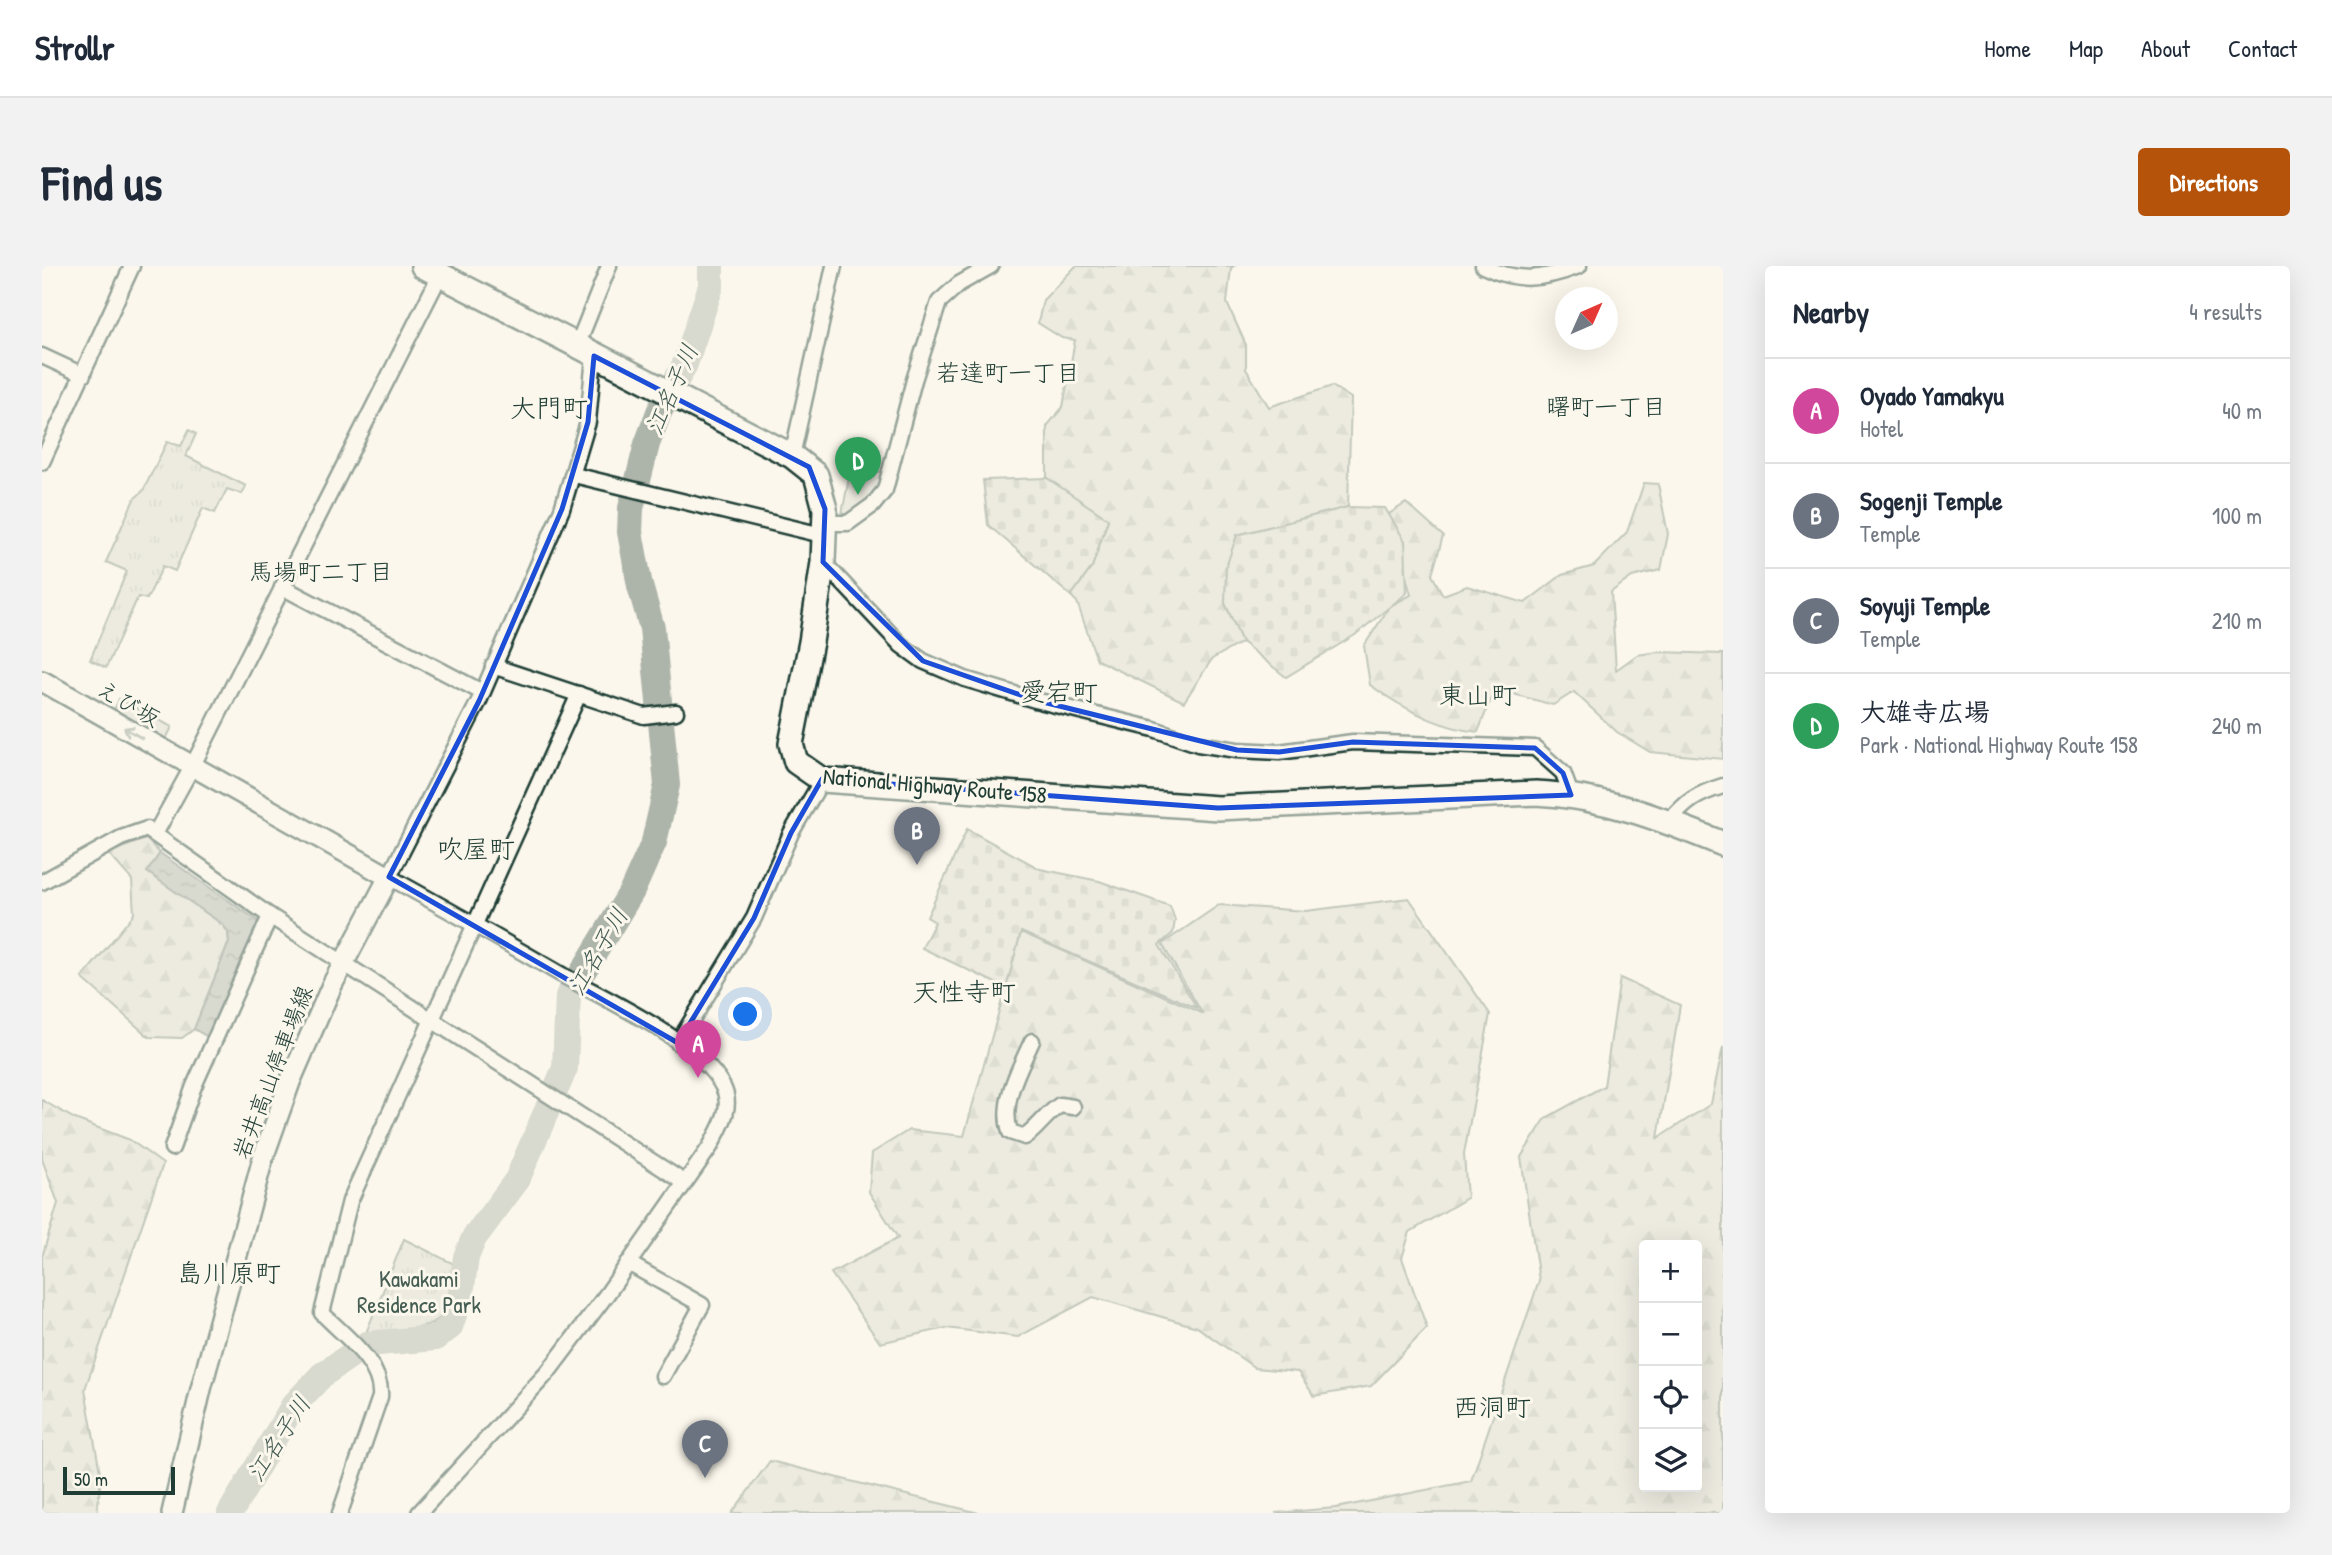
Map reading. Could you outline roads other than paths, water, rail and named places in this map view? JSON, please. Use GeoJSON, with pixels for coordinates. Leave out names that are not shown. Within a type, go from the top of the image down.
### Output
{"type":"FeatureCollection","features":[{"type":"Feature","properties":{"kind":"highway","name":"National Highway Route 158"},"geometry":{"type":"LineString","coordinates":[[431,270],[792,456],[816,475],[826,529],[823,562],[791,744],[796,762],[822,780],[1218,808],[1536,793],[1571,794],[1669,822],[1723,844]]}},
{"type":"Feature","properties":{"kind":"main road","name":"えび坂"},"geometry":{"type":"LineString","coordinates":[[42,681],[192,767]]}},
{"type":"Feature","properties":{"kind":"main road"},"geometry":{"type":"LineString","coordinates":[[192,767],[389,877]]}},
{"type":"Feature","properties":{"kind":"main road","name":"岩井高山停車場線"},"geometry":{"type":"LineString","coordinates":[[172,1513],[201,1389],[263,1158],[306,1044],[343,963],[389,877]]}},
{"type":"Feature","properties":{"kind":"street"},"geometry":{"type":"LineString","coordinates":[[42,462],[132,266]]}},
{"type":"Feature","properties":{"kind":"street"},"geometry":{"type":"LineString","coordinates":[[419,1513],[548,1372],[710,1147],[726,1117],[727,1101],[723,1087],[711,1070],[657,1026],[389,877],[479,701],[480,691],[574,475],[589,422],[585,351],[609,266]]}},
{"type":"Feature","properties":{"kind":"street"},"geometry":{"type":"LineString","coordinates":[[792,456],[834,266]]}},
{"type":"Feature","properties":{"kind":"street"},"geometry":{"type":"LineString","coordinates":[[574,475],[643,492],[826,529],[848,523],[873,505],[885,490],[914,380],[939,302],[959,284],[991,266]]}},
{"type":"Feature","properties":{"kind":"street"},"geometry":{"type":"LineString","coordinates":[[1483,266],[1506,277],[1521,278],[1548,276],[1579,266]]}},
{"type":"Feature","properties":{"kind":"street"},"geometry":{"type":"LineString","coordinates":[[155,834],[192,767],[282,587],[431,270]]}},
{"type":"Feature","properties":{"kind":"street"},"geometry":{"type":"LineString","coordinates":[[42,356],[83,375]]}},
{"type":"Feature","properties":{"kind":"street"},"geometry":{"type":"LineString","coordinates":[[823,562],[901,645],[923,661],[1000,690],[1198,744],[1237,750],[1279,752],[1353,742],[1408,747],[1515,745],[1535,748],[1563,773],[1571,794]]}},
{"type":"Feature","properties":{"kind":"street"},"geometry":{"type":"LineString","coordinates":[[282,587],[480,691]]}},
{"type":"Feature","properties":{"kind":"street"},"geometry":{"type":"LineString","coordinates":[[493,666],[650,716],[671,713]]}},
{"type":"Feature","properties":{"kind":"street"},"geometry":{"type":"LineString","coordinates":[[340,1513],[380,1397],[381,1382],[366,1359],[322,1313],[350,1201],[579,694]]}},
{"type":"Feature","properties":{"kind":"street"},"geometry":{"type":"LineString","coordinates":[[678,1043],[754,918],[790,833],[822,780]]}},
{"type":"Feature","properties":{"kind":"street"},"geometry":{"type":"LineString","coordinates":[[1669,822],[1687,800],[1700,792],[1723,786]]}},
{"type":"Feature","properties":{"kind":"street"},"geometry":{"type":"LineString","coordinates":[[42,882],[147,829],[270,916],[684,1182]]}},
{"type":"Feature","properties":{"kind":"street"},"geometry":{"type":"LineString","coordinates":[[172,1148],[194,1086],[270,916]]}},
{"type":"Feature","properties":{"kind":"street"},"geometry":{"type":"LineString","coordinates":[[1032,1041],[1013,1082],[1006,1119],[1010,1132],[1025,1137],[1034,1131],[1046,1114],[1060,1105],[1073,1107]]}},
{"type":"Feature","properties":{"kind":"street"},"geometry":{"type":"LineString","coordinates":[[628,1263],[702,1305],[663,1376]]}},
{"type":"Feature","properties":{"kind":"water"},"geometry":{"type":"Polygon","coordinates":[[[160,853],[261,923],[208,1037],[194,1029],[229,942],[228,932],[222,924],[147,872],[160,853]]]}},
{"type":"Feature","properties":{"kind":"waterway","name":"江名子川"},"geometry":{"type":"LineString","coordinates":[[230,1513],[293,1406],[322,1375],[367,1344],[435,1338],[450,1327],[461,1294],[466,1257],[474,1238],[517,1180],[565,1068],[568,996],[632,891],[654,842],[667,785],[652,628],[640,586],[630,532],[631,508],[647,444],[659,412],[685,364],[711,286],[711,266]]}},
{"type":"Feature","properties":{"kind":"place","name":"大雄寺広場"},"geometry":{"type":"Point","coordinates":[858,495]}},
{"type":"Feature","properties":{"kind":"place","name":"Sogenji Temple"},"geometry":{"type":"Point","coordinates":[917,865]}},
{"type":"Feature","properties":{"kind":"place","name":"Oyado Yamakyu"},"geometry":{"type":"Point","coordinates":[698,1078]}},
{"type":"Feature","properties":{"kind":"place","name":"Soyuji Temple"},"geometry":{"type":"Point","coordinates":[705,1478]}},
{"type":"Feature","properties":{"kind":"district","name":"若達町一丁目"},"geometry":{"type":"Point","coordinates":[1008,372]}},
{"type":"Feature","properties":{"kind":"district","name":"曙町一丁目"},"geometry":{"type":"Point","coordinates":[1606,406]}},
{"type":"Feature","properties":{"kind":"district","name":"大門町"},"geometry":{"type":"Point","coordinates":[549,407]}},
{"type":"Feature","properties":{"kind":"district","name":"馬場町二丁目"},"geometry":{"type":"Point","coordinates":[321,571]}},
{"type":"Feature","properties":{"kind":"district","name":"愛宕町"},"geometry":{"type":"Point","coordinates":[1059,691]}},
{"type":"Feature","properties":{"kind":"district","name":"東山町"},"geometry":{"type":"Point","coordinates":[1478,694]}},
{"type":"Feature","properties":{"kind":"district","name":"吹屋町"},"geometry":{"type":"Point","coordinates":[476,848]}},
{"type":"Feature","properties":{"kind":"district","name":"天性寺町"},"geometry":{"type":"Point","coordinates":[964,991]}},
{"type":"Feature","properties":{"kind":"district","name":"島川原町"},"geometry":{"type":"Point","coordinates":[229,1272]}},
{"type":"Feature","properties":{"kind":"district","name":"西洞町"},"geometry":{"type":"Point","coordinates":[1492,1406]}},
{"type":"Feature","properties":{"kind":"park label","name":"Kawakami Residence Park"},"geometry":{"type":"Point","coordinates":[419,1291]}}]}
